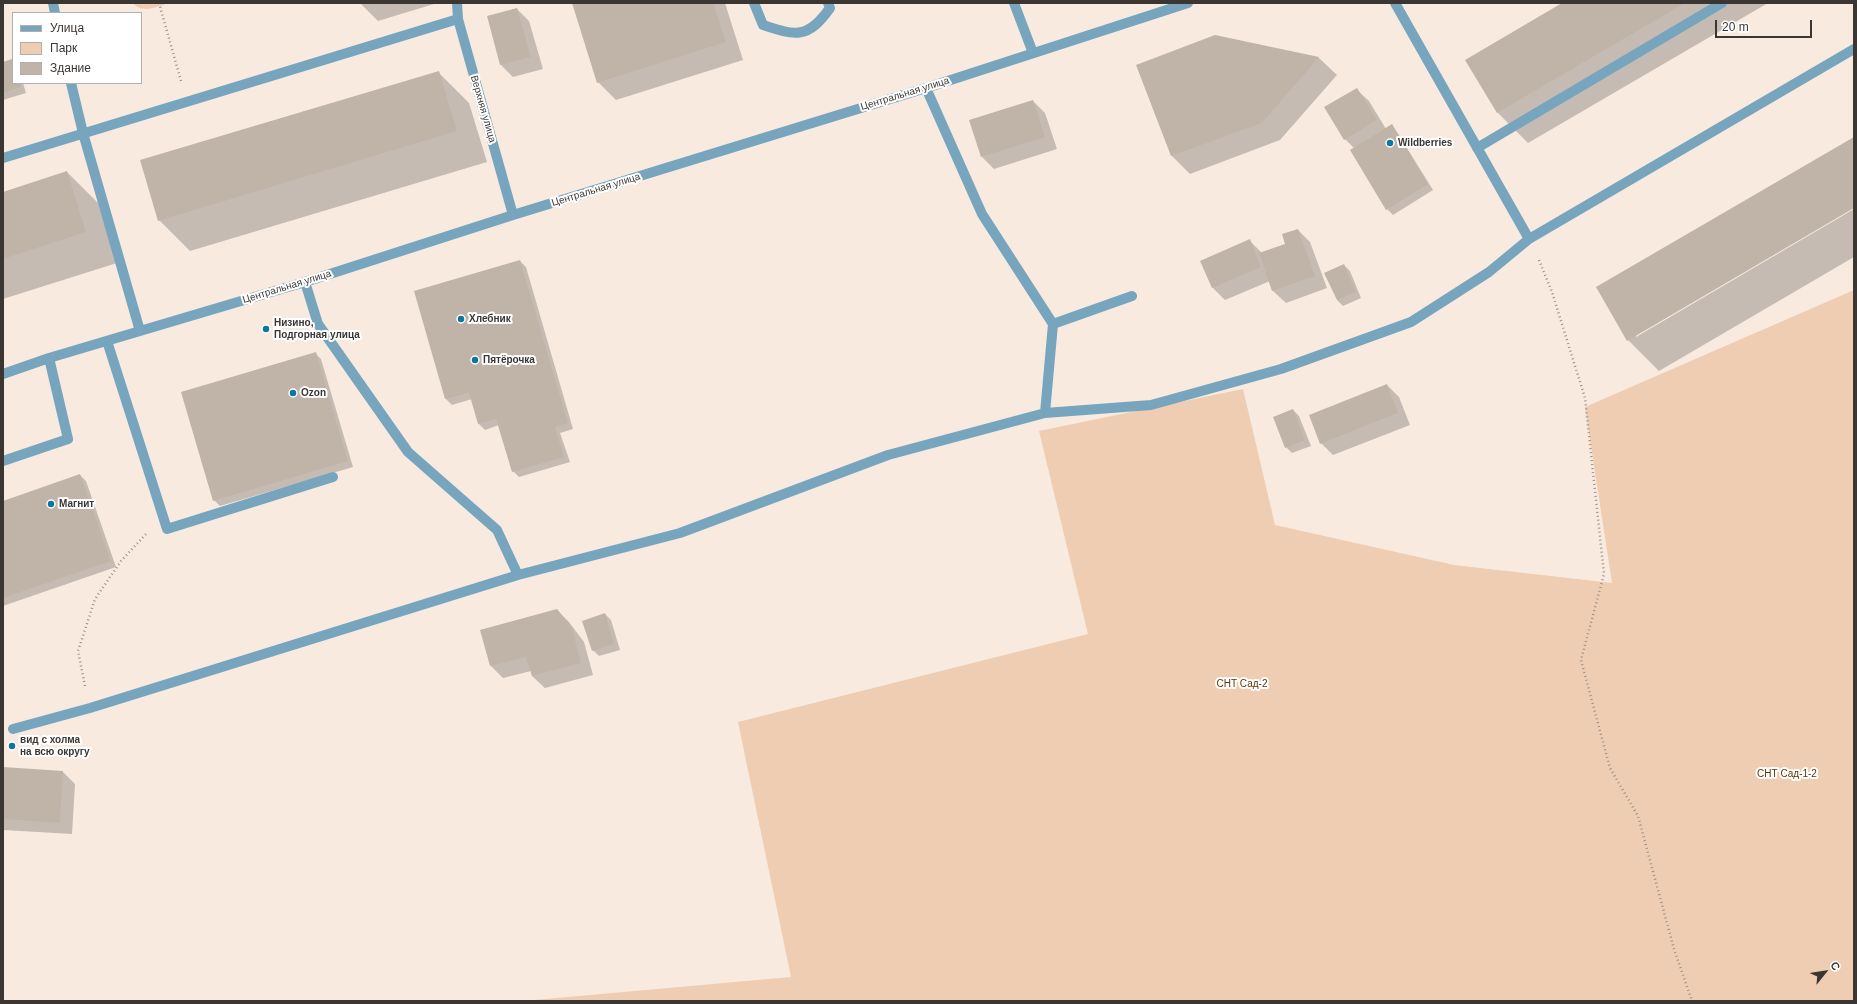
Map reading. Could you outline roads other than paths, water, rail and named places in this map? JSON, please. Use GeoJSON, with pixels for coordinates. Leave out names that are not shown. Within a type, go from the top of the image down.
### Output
{"type":"FeatureCollection","features":[{"type":"Feature","properties":{"kind":"street","name":"Верхняя улица"},"geometry":{"type":"LineString","coordinates":[[457,3],[458,20],[513,215]]}},
{"type":"Feature","properties":{"kind":"street"},"geometry":{"type":"LineString","coordinates":[[754,3],[763,25],[786,32],[807,31],[820,23],[830,8],[828,3]]}},
{"type":"Feature","properties":{"kind":"street"},"geometry":{"type":"LineString","coordinates":[[1014,3],[1033,53]]}},
{"type":"Feature","properties":{"kind":"street","name":"Центральная улица"},"geometry":{"type":"LineString","coordinates":[[3,374],[49,358],[305,282],[513,215],[926,88],[1188,3]]}},
{"type":"Feature","properties":{"kind":"street"},"geometry":{"type":"LineString","coordinates":[[1395,3],[1529,239]]}},
{"type":"Feature","properties":{"kind":"street"},"geometry":{"type":"LineString","coordinates":[[1477,148],[1722,3]]}},
{"type":"Feature","properties":{"kind":"street"},"geometry":{"type":"LineString","coordinates":[[3,158],[458,20]]}},
{"type":"Feature","properties":{"kind":"street"},"geometry":{"type":"LineString","coordinates":[[13,729],[90,708],[518,575],[680,533],[888,455],[1045,413],[1151,405],[1281,369],[1403,325],[1411,322],[1489,272],[1529,239],[1854,49]]}},
{"type":"Feature","properties":{"kind":"street"},"geometry":{"type":"LineString","coordinates":[[71,84],[83,133],[140,331]]}},
{"type":"Feature","properties":{"kind":"street"},"geometry":{"type":"LineString","coordinates":[[926,88],[982,214],[1053,324],[1045,413]]}},
{"type":"Feature","properties":{"kind":"street"},"geometry":{"type":"LineString","coordinates":[[305,282],[318,324],[408,452],[497,530],[518,575]]}},
{"type":"Feature","properties":{"kind":"street"},"geometry":{"type":"LineString","coordinates":[[1053,324],[1132,296]]}},
{"type":"Feature","properties":{"kind":"street"},"geometry":{"type":"LineString","coordinates":[[107,341],[167,529],[333,477]]}},
{"type":"Feature","properties":{"kind":"street"},"geometry":{"type":"LineString","coordinates":[[3,461],[68,439],[49,358]]}},
{"type":"Feature","properties":{"kind":"place","name":"Wildberries"},"geometry":{"type":"Point","coordinates":[1390,143]}},
{"type":"Feature","properties":{"kind":"place","name":"Хлебник"},"geometry":{"type":"Point","coordinates":[461,319]}},
{"type":"Feature","properties":{"kind":"place","name":"Низино, Подгорная улица"},"geometry":{"type":"Point","coordinates":[266,329]}},
{"type":"Feature","properties":{"kind":"place","name":"Пятёрочка"},"geometry":{"type":"Point","coordinates":[475,360]}},
{"type":"Feature","properties":{"kind":"place","name":"Ozon"},"geometry":{"type":"Point","coordinates":[293,393]}},
{"type":"Feature","properties":{"kind":"place","name":"Магнит"},"geometry":{"type":"Point","coordinates":[51,504]}},
{"type":"Feature","properties":{"kind":"place","name":"вид с холма на всю округу"},"geometry":{"type":"Point","coordinates":[12,746]}},
{"type":"Feature","properties":{"kind":"park label","name":"СНТ Сад-2"},"geometry":{"type":"Point","coordinates":[1242,684]}},
{"type":"Feature","properties":{"kind":"park label","name":"СНТ Сад-1-2"},"geometry":{"type":"Point","coordinates":[1787,774]}}]}
